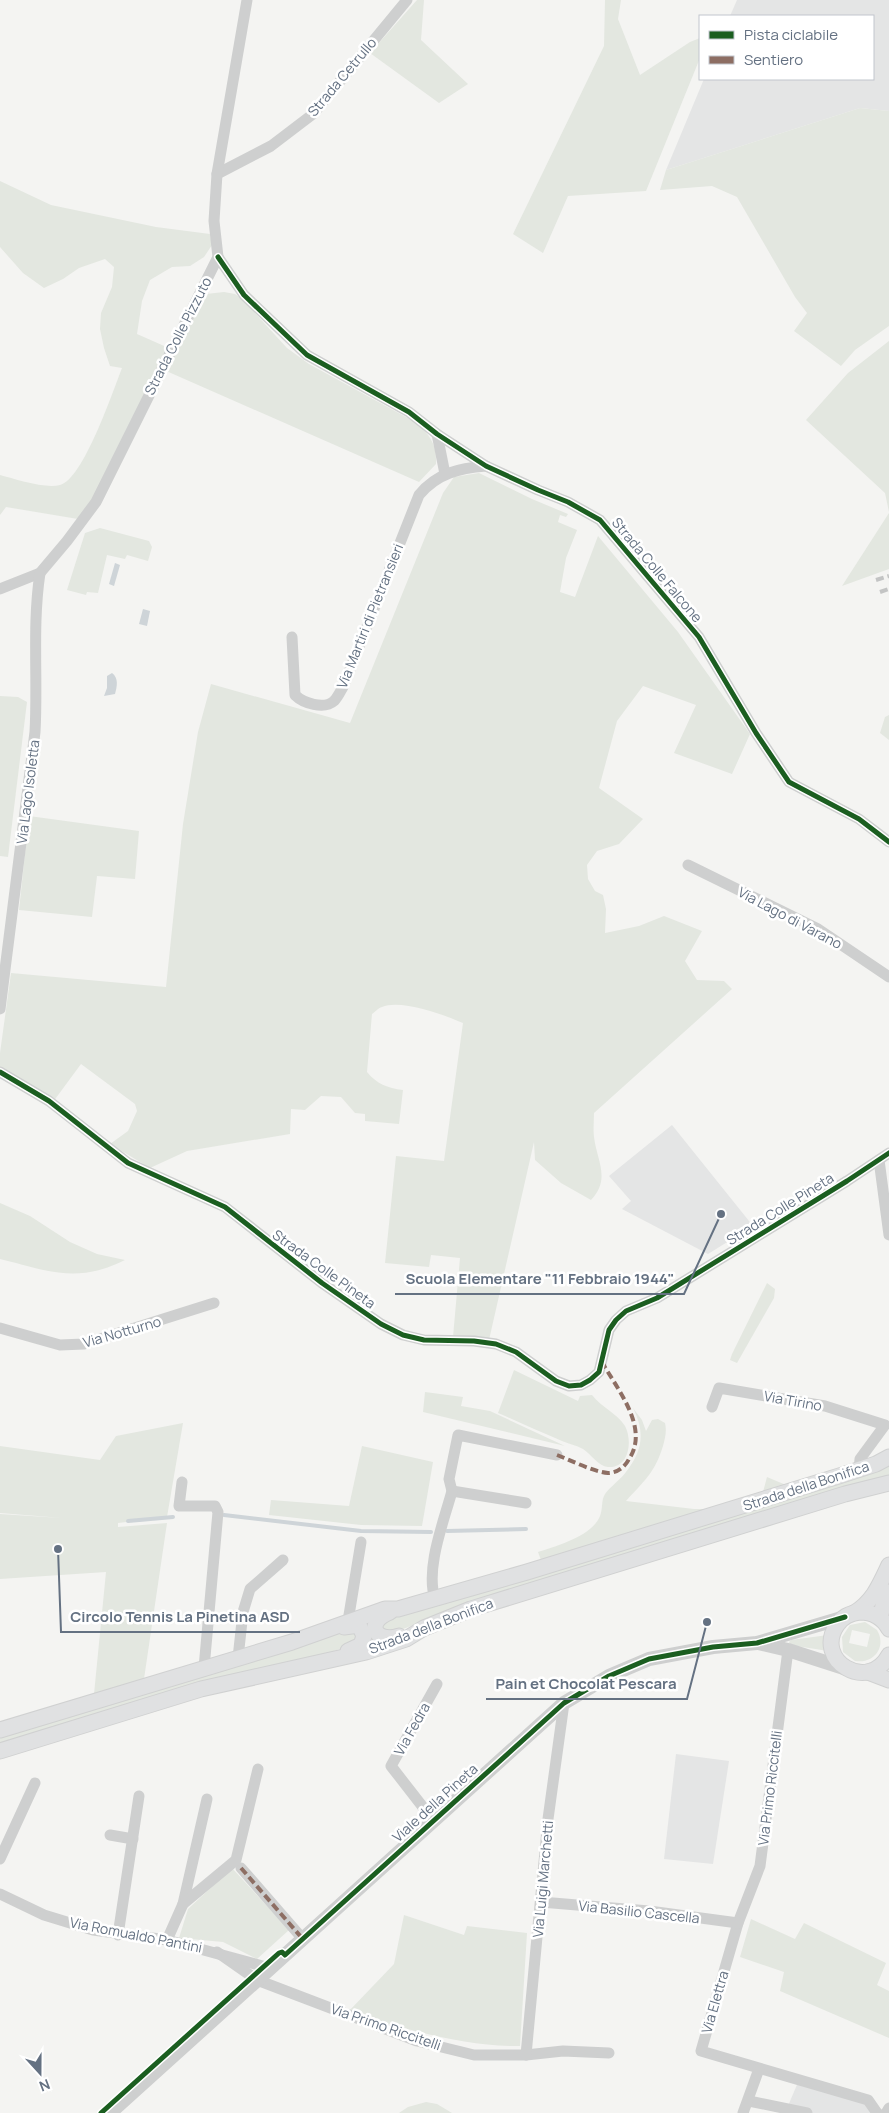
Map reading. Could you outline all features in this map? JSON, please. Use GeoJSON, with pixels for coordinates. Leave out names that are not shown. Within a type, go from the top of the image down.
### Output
{"type":"FeatureCollection","features":[{"type":"Feature","properties":{"kind":"main road","name":"Strada della Bonifica"},"geometry":{"type":"LineString","coordinates":[[0,1730],[238,1658],[385,1609],[398,1609],[527,1572],[859,1470],[889,1457]]}},
{"type":"Feature","properties":{"kind":"main road","name":"Strada della Bonifica"},"geometry":{"type":"LineString","coordinates":[[0,1751],[201,1689],[366,1652],[406,1639],[416,1632],[458,1614],[516,1595],[845,1494],[889,1483]]}},
{"type":"Feature","properties":{"kind":"main road"},"geometry":{"type":"LineString","coordinates":[[889,1565],[874,1594],[863,1608],[849,1615],[836,1626],[831,1644],[837,1661],[847,1669],[858,1673],[868,1672],[881,1666],[889,1655]]}},
{"type":"Feature","properties":{"kind":"main road"},"geometry":{"type":"LineString","coordinates":[[849,1615],[868,1613],[885,1622],[885,1598],[889,1592]]}},
{"type":"Feature","properties":{"kind":"main road"},"geometry":{"type":"LineString","coordinates":[[398,1609],[382,1615],[375,1621],[375,1630],[379,1635],[387,1639],[416,1632]]}},
{"type":"Feature","properties":{"kind":"main road"},"geometry":{"type":"LineString","coordinates":[[327,1660],[332,1656],[359,1647],[364,1641],[363,1632],[359,1625],[344,1624]]}},
{"type":"Feature","properties":{"kind":"main road"},"geometry":{"type":"LineString","coordinates":[[868,1672],[889,1680]]}},
{"type":"Feature","properties":{"kind":"street"},"geometry":{"type":"LineString","coordinates":[[218,257],[214,221],[217,174],[247,0]]}},
{"type":"Feature","properties":{"kind":"street","name":"Strada Cetrullo"},"geometry":{"type":"LineString","coordinates":[[217,174],[271,146],[312,114],[360,60],[384,26],[407,0]]}},
{"type":"Feature","properties":{"kind":"street","name":"Strada Colle Falcone"},"geometry":{"type":"LineString","coordinates":[[218,257],[244,295],[307,355],[409,412],[486,466],[568,502],[600,520],[699,637],[756,733],[789,782],[859,819],[889,842]]}},
{"type":"Feature","properties":{"kind":"street","name":"Strada Colle Pizzuto"},"geometry":{"type":"LineString","coordinates":[[40,573],[96,502],[218,257]]}},
{"type":"Feature","properties":{"kind":"street"},"geometry":{"type":"LineString","coordinates":[[438,434],[445,474]]}},
{"type":"Feature","properties":{"kind":"street","name":"Via Martiri di Pietransieri"},"geometry":{"type":"LineString","coordinates":[[292,637],[295,696],[300,700],[315,704],[327,705],[333,702],[343,687],[419,495],[425,487],[445,474],[463,468],[486,466]]}},
{"type":"Feature","properties":{"kind":"street"},"geometry":{"type":"LineString","coordinates":[[0,589],[40,573]]}},
{"type":"Feature","properties":{"kind":"street","name":"Via Lago Isoletta"},"geometry":{"type":"LineString","coordinates":[[0,1009],[35,732],[38,693],[35,604],[40,573]]}},
{"type":"Feature","properties":{"kind":"street","name":"Via Lago di Varano"},"geometry":{"type":"LineString","coordinates":[[688,865],[818,929],[888,974]]}},
{"type":"Feature","properties":{"kind":"street","name":"Strada Colle Pineta"},"geometry":{"type":"LineString","coordinates":[[0,1072],[49,1101],[128,1162],[225,1207],[285,1256],[381,1324],[403,1335],[424,1340],[474,1341],[496,1344],[516,1352],[556,1381],[569,1386],[581,1385],[599,1372],[609,1330],[626,1312],[657,1298],[879,1160]]}},
{"type":"Feature","properties":{"kind":"street"},"geometry":{"type":"LineString","coordinates":[[889,1152],[879,1160],[889,1235]]}},
{"type":"Feature","properties":{"kind":"street","name":"Via Notturno"},"geometry":{"type":"LineString","coordinates":[[0,1328],[60,1345],[84,1344],[214,1303]]}},
{"type":"Feature","properties":{"kind":"street","name":"Via Tirino"},"geometry":{"type":"LineString","coordinates":[[712,1407],[719,1388],[825,1406],[887,1421],[860,1459],[859,1470]]}},
{"type":"Feature","properties":{"kind":"street","name":"Strada della Bonifica"},"geometry":{"type":"LineString","coordinates":[[435,1598],[431,1582],[452,1491],[449,1479],[458,1435],[557,1455]]}},
{"type":"Feature","properties":{"kind":"street"},"geometry":{"type":"LineString","coordinates":[[182,1482],[179,1506],[215,1506],[218,1512],[204,1668]]}},
{"type":"Feature","properties":{"kind":"street"},"geometry":{"type":"LineString","coordinates":[[452,1491],[526,1503]]}},
{"type":"Feature","properties":{"kind":"street"},"geometry":{"type":"LineString","coordinates":[[344,1624],[349,1615],[361,1542]]}},
{"type":"Feature","properties":{"kind":"street"},"geometry":{"type":"LineString","coordinates":[[238,1658],[243,1612],[250,1589],[282,1560]]}},
{"type":"Feature","properties":{"kind":"street","name":"Viale della Pineta"},"geometry":{"type":"LineString","coordinates":[[110,2113],[564,1703],[610,1676],[650,1659],[713,1647],[757,1643],[849,1615]]}},
{"type":"Feature","properties":{"kind":"street","name":"Viale della Pineta"},"geometry":{"type":"LineString","coordinates":[[757,1643],[788,1650],[847,1669]]}},
{"type":"Feature","properties":{"kind":"street","name":"Via Primo Riccitelli"},"geometry":{"type":"LineString","coordinates":[[738,1923],[760,1866],[788,1650]]}},
{"type":"Feature","properties":{"kind":"street","name":"Via Fedra"},"geometry":{"type":"LineString","coordinates":[[433,1820],[391,1766],[437,1684]]}},
{"type":"Feature","properties":{"kind":"street","name":"Via Luigi Marchetti"},"geometry":{"type":"LineString","coordinates":[[526,2056],[548,1819],[564,1703]]}},
{"type":"Feature","properties":{"kind":"street"},"geometry":{"type":"LineString","coordinates":[[183,1904],[236,1860],[258,1768]]}},
{"type":"Feature","properties":{"kind":"street"},"geometry":{"type":"LineString","coordinates":[[0,1859],[34,1783]]}},
{"type":"Feature","properties":{"kind":"street"},"geometry":{"type":"LineString","coordinates":[[118,1935],[140,1796]]}},
{"type":"Feature","properties":{"kind":"street"},"geometry":{"type":"LineString","coordinates":[[168,1940],[183,1904],[207,1799]]}},
{"type":"Feature","properties":{"kind":"street"},"geometry":{"type":"LineString","coordinates":[[110,1835],[133,1839]]}},
{"type":"Feature","properties":{"kind":"street"},"geometry":{"type":"LineString","coordinates":[[241,1868],[302,1938]]}},
{"type":"Feature","properties":{"kind":"street","name":"Via Romualdo Pantini"},"geometry":{"type":"LineString","coordinates":[[0,1894],[44,1915],[93,1930],[118,1935],[168,1940],[270,1968]]}},
{"type":"Feature","properties":{"kind":"street","name":"Via Basilio Cascella"},"geometry":{"type":"LineString","coordinates":[[541,1902],[649,1911],[738,1923]]}},
{"type":"Feature","properties":{"kind":"street","name":"Via Elettra"},"geometry":{"type":"LineString","coordinates":[[738,1923],[701,2051],[868,2100],[877,2113]]}},
{"type":"Feature","properties":{"kind":"street","name":"Via Romualdo Pantini"},"geometry":{"type":"LineString","coordinates":[[217,1952],[257,1980]]}},
{"type":"Feature","properties":{"kind":"street","name":"Via Primo Riccitelli"},"geometry":{"type":"LineString","coordinates":[[257,1980],[417,2041],[474,2055],[526,2056],[563,2051],[609,2053]]}},
{"type":"Feature","properties":{"kind":"street"},"geometry":{"type":"LineString","coordinates":[[743,2113],[749,2101],[759,2069]]}},
{"type":"Feature","properties":{"kind":"street"},"geometry":{"type":"LineString","coordinates":[[749,2101],[807,2113]]}},
{"type":"Feature","properties":{"kind":"street"},"geometry":{"type":"LineString","coordinates":[[886,2113],[889,2108]]}},
{"type":"Feature","properties":{"kind":"shaded area"},"geometry":{"type":"Polygon","coordinates":[[[417,0],[424,0],[421,40],[468,84],[439,103],[370,53],[417,0]]]}},
{"type":"Feature","properties":{"kind":"shaded area"},"geometry":{"type":"Polygon","coordinates":[[[605,0],[621,0],[618,19],[640,75],[690,42],[699,38],[699,60],[646,191],[568,196],[543,253],[513,234],[604,46],[605,0]]]}},
{"type":"Feature","properties":{"kind":"shaded area"},"geometry":{"type":"Polygon","coordinates":[[[737,0],[889,0],[889,111],[860,108],[666,170],[704,80],[874,80],[874,15],[730,15],[737,0]]]}},
{"type":"Feature","properties":{"kind":"shaded area"},"geometry":{"type":"Polygon","coordinates":[[[860,108],[889,111],[889,326],[855,350],[841,366],[794,331],[807,313],[795,297],[737,197],[712,186],[660,190],[666,170],[860,108]]]}},
{"type":"Feature","properties":{"kind":"shaded area"},"geometry":{"type":"Polygon","coordinates":[[[0,181],[51,205],[156,227],[210,234],[212,245],[204,257],[190,266],[172,267],[150,280],[142,301],[137,334],[171,349],[93,500],[78,519],[6,507],[0,515],[0,475],[38,485],[60,485],[69,479],[78,468],[87,452],[122,368],[110,366],[100,329],[101,313],[112,287],[114,267],[105,259],[79,268],[63,279],[44,288],[23,273],[0,247],[0,181]]]}},
{"type":"Feature","properties":{"kind":"shaded area"},"geometry":{"type":"Polygon","coordinates":[[[224,292],[235,294],[242,299],[287,348],[309,364],[415,422],[432,440],[436,464],[419,482],[164,370],[206,294],[224,292]]]}},
{"type":"Feature","properties":{"kind":"shaded area"},"geometry":{"type":"Polygon","coordinates":[[[889,341],[889,512],[885,493],[806,420],[848,373],[889,341]]]}},
{"type":"Feature","properties":{"kind":"shaded area"},"geometry":{"type":"Polygon","coordinates":[[[479,473],[568,514],[566,517],[560,515],[558,522],[577,530],[566,558],[560,592],[575,597],[598,536],[678,632],[750,734],[732,774],[674,753],[696,705],[643,686],[617,721],[599,788],[643,819],[619,844],[597,851],[587,865],[588,879],[595,891],[603,895],[606,909],[605,933],[639,926],[664,916],[702,931],[685,961],[697,980],[724,981],[732,989],[594,1113],[594,1137],[602,1177],[597,1192],[591,1200],[561,1183],[535,1160],[534,1142],[489,1340],[453,1337],[460,1258],[431,1255],[429,1267],[385,1263],[396,1156],[444,1161],[463,1023],[411,1006],[390,1005],[378,1009],[372,1014],[367,1072],[383,1085],[403,1090],[399,1124],[365,1121],[365,1114],[355,1113],[341,1097],[321,1096],[305,1110],[291,1109],[290,1134],[187,1151],[150,1168],[110,1144],[128,1131],[137,1111],[135,1104],[81,1064],[53,1102],[0,1067],[0,1053],[11,973],[166,987],[183,824],[198,732],[211,684],[350,723],[443,493],[454,477],[479,473]]]}},
{"type":"Feature","properties":{"kind":"shaded area"},"geometry":{"type":"Polygon","coordinates":[[[889,513],[889,569],[842,586],[889,513]]]}},
{"type":"Feature","properties":{"kind":"shaded area"},"geometry":{"type":"Polygon","coordinates":[[[100,528],[149,541],[152,547],[148,561],[127,555],[125,559],[107,555],[98,593],[87,592],[86,595],[67,590],[85,533],[100,528]]]}},
{"type":"Feature","properties":{"kind":"shaded area"},"geometry":{"type":"Polygon","coordinates":[[[115,563],[120,565],[114,586],[109,584],[115,563]]]}},
{"type":"Feature","properties":{"kind":"shaded area"},"geometry":{"type":"Polygon","coordinates":[[[143,609],[150,611],[147,626],[139,624],[143,609]]]}},
{"type":"Feature","properties":{"kind":"shaded area"},"geometry":{"type":"Polygon","coordinates":[[[112,673],[117,680],[115,694],[104,696],[107,688],[107,676],[112,673]]]}},
{"type":"Feature","properties":{"kind":"shaded area"},"geometry":{"type":"Polygon","coordinates":[[[0,696],[18,697],[27,702],[8,857],[0,856],[0,696]]]}},
{"type":"Feature","properties":{"kind":"shaded area"},"geometry":{"type":"Polygon","coordinates":[[[889,715],[889,740],[880,733],[885,717],[889,715]]]}},
{"type":"Feature","properties":{"kind":"shaded area"},"geometry":{"type":"Polygon","coordinates":[[[29,816],[139,831],[135,879],[97,876],[92,917],[19,910],[29,816]]]}},
{"type":"Feature","properties":{"kind":"shaded area"},"geometry":{"type":"Polygon","coordinates":[[[672,1125],[753,1226],[708,1254],[622,1209],[631,1201],[609,1176],[672,1125]]]}},
{"type":"Feature","properties":{"kind":"shaded area"},"geometry":{"type":"Polygon","coordinates":[[[0,1203],[30,1216],[70,1242],[97,1254],[125,1260],[92,1272],[63,1273],[0,1259],[0,1203]]]}},
{"type":"Feature","properties":{"kind":"shaded area"},"geometry":{"type":"Polygon","coordinates":[[[767,1283],[775,1289],[774,1298],[737,1363],[730,1360],[732,1354],[767,1283]]]}},
{"type":"Feature","properties":{"kind":"shaded area"},"geometry":{"type":"Polygon","coordinates":[[[514,1370],[578,1401],[580,1396],[592,1395],[600,1404],[622,1421],[629,1439],[629,1446],[625,1459],[621,1464],[604,1466],[580,1448],[498,1413],[514,1370]]]}},
{"type":"Feature","properties":{"kind":"shaded area"},"geometry":{"type":"Polygon","coordinates":[[[425,1392],[463,1397],[461,1406],[490,1411],[565,1446],[423,1412],[425,1392]]]}},
{"type":"Feature","properties":{"kind":"shaded area"},"geometry":{"type":"Polygon","coordinates":[[[633,1408],[642,1420],[646,1431],[652,1420],[658,1419],[665,1423],[666,1432],[660,1455],[652,1470],[626,1501],[694,1509],[710,1509],[541,1560],[538,1552],[582,1535],[596,1523],[601,1513],[605,1494],[632,1464],[639,1448],[641,1433],[633,1408]]]}},
{"type":"Feature","properties":{"kind":"shaded area"},"geometry":{"type":"Polygon","coordinates":[[[183,1423],[167,1517],[118,1523],[118,1527],[167,1523],[144,1679],[94,1694],[106,1572],[0,1579],[0,1514],[62,1518],[0,1513],[0,1446],[100,1460],[116,1436],[183,1423]]]}},
{"type":"Feature","properties":{"kind":"shaded area"},"geometry":{"type":"Polygon","coordinates":[[[362,1446],[433,1462],[422,1526],[361,1525],[269,1515],[271,1500],[349,1506],[362,1446]]]}},
{"type":"Feature","properties":{"kind":"shaded area"},"geometry":{"type":"Polygon","coordinates":[[[889,1464],[889,1478],[449,1611],[398,1631],[386,1634],[379,1623],[383,1619],[873,1473],[889,1464]]]}},
{"type":"Feature","properties":{"kind":"shaded area"},"geometry":{"type":"Polygon","coordinates":[[[767,1477],[786,1485],[763,1492],[767,1477]]]}},
{"type":"Feature","properties":{"kind":"shaded area"},"geometry":{"type":"Polygon","coordinates":[[[865,1622],[877,1630],[880,1642],[877,1653],[873,1657],[868,1660],[855,1661],[843,1652],[842,1637],[850,1625],[865,1622]],[[852,1630],[849,1643],[867,1647],[870,1634],[852,1630]]]}},
{"type":"Feature","properties":{"kind":"shaded area"},"geometry":{"type":"Polygon","coordinates":[[[347,1629],[355,1631],[357,1638],[348,1646],[334,1651],[0,1746],[0,1738],[347,1629]]]}},
{"type":"Feature","properties":{"kind":"shaded area"},"geometry":{"type":"Polygon","coordinates":[[[828,1635],[828,1651],[790,1645],[789,1642],[791,1640],[828,1635]]]}},
{"type":"Feature","properties":{"kind":"shaded area"},"geometry":{"type":"Polygon","coordinates":[[[676,1754],[729,1761],[713,1864],[664,1859],[676,1754]]]}},
{"type":"Feature","properties":{"kind":"shaded area"},"geometry":{"type":"Polygon","coordinates":[[[232,1868],[289,1930],[257,1959],[223,1942],[179,1938],[188,1909],[232,1868]]]}},
{"type":"Feature","properties":{"kind":"shaded area"},"geometry":{"type":"Polygon","coordinates":[[[404,1915],[464,1935],[467,1926],[527,1933],[520,2046],[455,2040],[348,2012],[394,1964],[404,1915]]]}},
{"type":"Feature","properties":{"kind":"shaded area"},"geometry":{"type":"Polygon","coordinates":[[[751,1919],[795,1939],[804,1923],[886,1963],[877,1985],[889,1991],[889,2038],[780,1991],[784,1972],[740,1957],[751,1919]]]}},
{"type":"Feature","properties":{"kind":"shaded area"},"geometry":{"type":"Polygon","coordinates":[[[799,2080],[887,2111],[889,2113],[785,2113],[799,2080]]]}},
{"type":"Feature","properties":{"kind":"shaded area"},"geometry":{"type":"Polygon","coordinates":[[[426,2102],[437,2104],[452,2113],[399,2113],[408,2107],[426,2102]]]}},
{"type":"Feature","properties":{"kind":"waterway"},"geometry":{"type":"LineString","coordinates":[[224,1515],[361,1531],[431,1532]]}},
{"type":"Feature","properties":{"kind":"waterway"},"geometry":{"type":"LineString","coordinates":[[128,1521],[173,1517]]}},
{"type":"Feature","properties":{"kind":"waterway"},"geometry":{"type":"LineString","coordinates":[[447,1531],[526,1529]]}},
{"type":"Feature","properties":{"kind":"railway"},"geometry":{"type":"LineString","coordinates":[[876,580],[889,576]]}},
{"type":"Feature","properties":{"kind":"railway"},"geometry":{"type":"LineString","coordinates":[[880,592],[889,589]]}},
{"type":"Feature","properties":{"kind":"marked path"},"geometry":{"type":"LineString","coordinates":[[557,1455],[589,1468],[608,1473],[620,1469],[629,1459],[636,1435],[634,1422],[623,1396],[602,1362]]}},
{"type":"Feature","properties":{"kind":"marked path"},"geometry":{"type":"LineString","coordinates":[[241,1868],[302,1938]]}},
{"type":"Feature","properties":{"kind":"cycle path"},"geometry":{"type":"LineString","coordinates":[[218,257],[244,295],[307,355],[409,412],[437,434],[486,466],[568,502],[600,520],[699,637],[756,733],[789,782],[859,819],[889,842]]}},
{"type":"Feature","properties":{"kind":"cycle path"},"geometry":{"type":"LineString","coordinates":[[0,1072],[49,1101],[128,1163],[225,1207],[322,1283],[381,1324],[403,1335],[424,1340],[474,1341],[496,1344],[516,1352],[556,1381],[569,1386],[581,1385],[599,1372],[609,1330],[626,1311],[657,1298],[889,1153]]}},
{"type":"Feature","properties":{"kind":"cycle path"},"geometry":{"type":"LineString","coordinates":[[101,2113],[279,1953],[282,1952],[285,1955],[564,1703],[609,1676],[649,1659],[713,1647],[757,1643],[845,1617]]}},
{"type":"Feature","properties":{"kind":"place","name":"Scuola Elementare \"11 Febbraio 1944\""},"geometry":{"type":"Point","coordinates":[721,1214]}},
{"type":"Feature","properties":{"kind":"place","name":"Circolo Tennis La Pinetina ASD"},"geometry":{"type":"Point","coordinates":[58,1549]}},
{"type":"Feature","properties":{"kind":"place","name":"Pain et Chocolat Pescara"},"geometry":{"type":"Point","coordinates":[707,1622]}}]}
